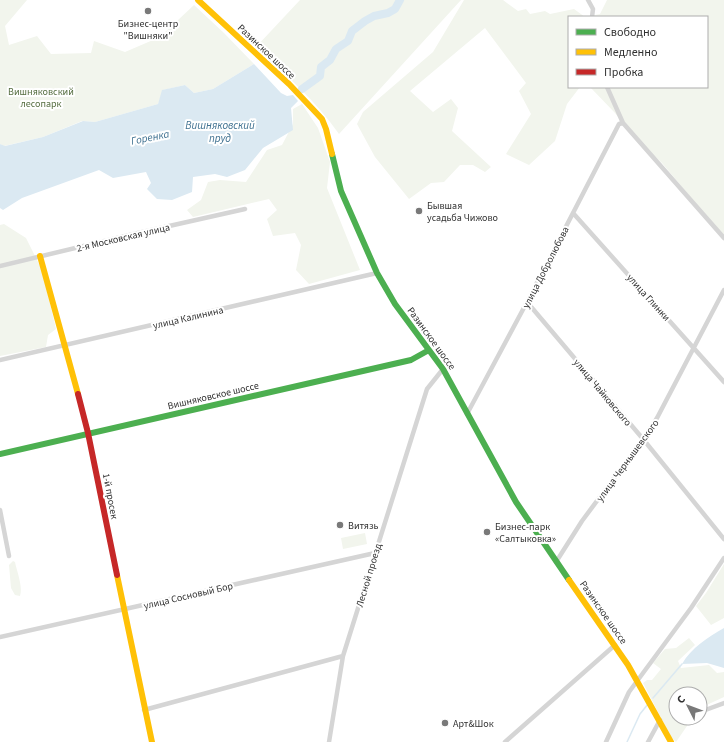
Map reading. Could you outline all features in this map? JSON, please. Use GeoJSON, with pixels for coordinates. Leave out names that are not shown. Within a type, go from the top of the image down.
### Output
{"type":"FeatureCollection","features":[{"type":"Feature","properties":{"kind":"street","name":"Разинское шоссе"},"geometry":{"type":"LineString","coordinates":[[198,0],[294,90],[322,119],[326,129],[341,192],[376,273],[395,304],[443,369],[516,502],[556,562],[615,645],[638,681],[671,742]]}},
{"type":"Feature","properties":{"kind":"street"},"geometry":{"type":"LineString","coordinates":[[588,0],[592,9],[592,16]]}},
{"type":"Feature","properties":{"kind":"street"},"geometry":{"type":"LineString","coordinates":[[607,88],[623,123],[724,238]]}},
{"type":"Feature","properties":{"kind":"street","name":"улица Добролюбова"},"geometry":{"type":"LineString","coordinates":[[467,414],[619,124],[623,123]]}},
{"type":"Feature","properties":{"kind":"street","name":"2-я Московская улица"},"geometry":{"type":"LineString","coordinates":[[0,266],[245,209]]}},
{"type":"Feature","properties":{"kind":"street","name":"улица Глинки"},"geometry":{"type":"LineString","coordinates":[[573,213],[724,382]]}},
{"type":"Feature","properties":{"kind":"street","name":"1-й просек"},"geometry":{"type":"LineString","coordinates":[[40,256],[88,433],[123,609],[152,742]]}},
{"type":"Feature","properties":{"kind":"street","name":"улица Калинина"},"geometry":{"type":"LineString","coordinates":[[0,360],[376,273]]}},
{"type":"Feature","properties":{"kind":"street","name":"улица Чернышевского"},"geometry":{"type":"LineString","coordinates":[[556,562],[582,521],[643,440],[657,418],[724,290]]}},
{"type":"Feature","properties":{"kind":"street","name":"улица Чайковского"},"geometry":{"type":"LineString","coordinates":[[527,302],[724,539]]}},
{"type":"Feature","properties":{"kind":"street","name":"Вишняковское шоссе"},"geometry":{"type":"LineString","coordinates":[[0,454],[411,360],[429,350]]}},
{"type":"Feature","properties":{"kind":"street","name":"Лесной проезд"},"geometry":{"type":"LineString","coordinates":[[329,742],[343,656],[427,389],[443,369]]}},
{"type":"Feature","properties":{"kind":"street"},"geometry":{"type":"LineString","coordinates":[[0,510],[9,556]]}},
{"type":"Feature","properties":{"kind":"street","name":"улица Сосновый Бор"},"geometry":{"type":"LineString","coordinates":[[0,637],[375,553]]}},
{"type":"Feature","properties":{"kind":"street"},"geometry":{"type":"LineString","coordinates":[[606,742],[629,692],[691,608],[724,558]]}},
{"type":"Feature","properties":{"kind":"street"},"geometry":{"type":"LineString","coordinates":[[505,742],[615,645]]}},
{"type":"Feature","properties":{"kind":"street"},"geometry":{"type":"LineString","coordinates":[[144,710],[343,656]]}},
{"type":"Feature","properties":{"kind":"street"},"geometry":{"type":"LineString","coordinates":[[708,709],[724,703]]}},
{"type":"Feature","properties":{"kind":"street"},"geometry":{"type":"LineString","coordinates":[[648,742],[660,720]]}},
{"type":"Feature","properties":{"kind":"green space","name":"Вишняковский лесопарк"},"geometry":{"type":"Polygon","coordinates":[[[0,0],[27,0],[5,26],[9,45],[37,36],[51,54],[91,53],[94,41],[125,52],[160,37],[194,5],[254,64],[213,89],[194,93],[185,85],[163,90],[158,104],[95,122],[82,121],[43,137],[4,146],[0,144],[0,0]]]}},
{"type":"Feature","properties":{"kind":"green space"},"geometry":{"type":"Polygon","coordinates":[[[300,0],[461,0],[339,134],[311,100],[256,47],[300,0]]]}},
{"type":"Feature","properties":{"kind":"green space"},"geometry":{"type":"Polygon","coordinates":[[[464,0],[503,0],[518,11],[526,9],[530,14],[545,11],[550,14],[574,9],[584,16],[568,16],[568,88],[579,88],[567,104],[555,141],[529,165],[506,154],[531,114],[519,91],[526,83],[485,28],[410,91],[433,112],[451,99],[458,108],[452,131],[491,167],[485,172],[473,165],[460,165],[444,182],[431,183],[409,199],[375,157],[357,124],[363,112],[433,52],[464,0]]]}},
{"type":"Feature","properties":{"kind":"green space"},"geometry":{"type":"Polygon","coordinates":[[[607,0],[724,0],[724,237],[662,163],[634,137],[615,113],[591,88],[708,88],[708,16],[590,16],[600,14],[607,0]]]}},
{"type":"Feature","properties":{"kind":"green space"},"geometry":{"type":"Polygon","coordinates":[[[302,104],[318,128],[330,162],[327,188],[360,270],[309,284],[296,270],[301,245],[295,233],[273,236],[267,219],[277,210],[269,199],[193,217],[187,210],[201,200],[208,182],[220,180],[246,182],[267,150],[282,145],[293,124],[293,109],[302,104]]]}},
{"type":"Feature","properties":{"kind":"green space"},"geometry":{"type":"Polygon","coordinates":[[[4,224],[26,238],[42,270],[56,329],[48,335],[46,347],[0,356],[0,225],[4,224]]]}},
{"type":"Feature","properties":{"kind":"green space"},"geometry":{"type":"Polygon","coordinates":[[[365,533],[367,544],[343,549],[341,538],[365,533]]]}},
{"type":"Feature","properties":{"kind":"green space"},"geometry":{"type":"Polygon","coordinates":[[[13,561],[15,562],[21,588],[20,596],[15,595],[11,588],[9,565],[13,561]]]}},
{"type":"Feature","properties":{"kind":"green space"},"geometry":{"type":"Polygon","coordinates":[[[724,564],[724,618],[711,625],[696,606],[724,564]]]}},
{"type":"Feature","properties":{"kind":"green space"},"geometry":{"type":"Polygon","coordinates":[[[689,638],[695,645],[678,661],[681,668],[709,665],[717,673],[724,672],[724,697],[708,704],[708,686],[668,686],[668,726],[687,726],[676,742],[671,737],[643,683],[647,680],[652,680],[661,669],[653,663],[665,649],[676,648],[689,638]]]}},
{"type":"Feature","properties":{"kind":"water","name":"Вишняковский пруд"},"geometry":{"type":"Polygon","coordinates":[[[254,64],[281,93],[287,96],[293,95],[298,101],[291,108],[293,130],[263,148],[245,170],[227,177],[215,174],[193,177],[192,192],[172,200],[157,199],[147,189],[151,183],[146,172],[113,178],[99,170],[22,198],[3,210],[0,208],[0,144],[5,146],[43,137],[83,121],[95,122],[158,104],[162,90],[185,85],[194,93],[213,89],[254,64]]]}},
{"type":"Feature","properties":{"kind":"water"},"geometry":{"type":"Polygon","coordinates":[[[724,628],[724,668],[707,663],[682,664],[695,648],[724,628]]]}},
{"type":"Feature","properties":{"kind":"waterway","name":"Горенка"},"geometry":{"type":"LineString","coordinates":[[302,89],[320,76],[321,67],[330,60],[336,49],[348,41],[352,31],[374,16],[388,13],[395,9],[400,0]]}},
{"type":"Feature","properties":{"kind":"waterway"},"geometry":{"type":"LineString","coordinates":[[653,698],[682,664]]}},
{"type":"Feature","properties":{"kind":"waterway"},"geometry":{"type":"LineString","coordinates":[[627,742],[640,714],[648,704]]}},
{"type":"Feature","properties":{"kind":"traffic: fast"},"geometry":{"type":"LineString","coordinates":[[332,154],[341,191],[377,273],[395,304],[443,369],[516,502],[569,580]]}},
{"type":"Feature","properties":{"kind":"traffic: fast"},"geometry":{"type":"LineString","coordinates":[[0,454],[411,360],[429,350]]}},
{"type":"Feature","properties":{"kind":"traffic: slow"},"geometry":{"type":"LineString","coordinates":[[198,0],[289,84],[322,119],[332,154]]}},
{"type":"Feature","properties":{"kind":"traffic: slow"},"geometry":{"type":"LineString","coordinates":[[40,256],[78,394]]}},
{"type":"Feature","properties":{"kind":"traffic: slow"},"geometry":{"type":"LineString","coordinates":[[117,575],[152,742]]}},
{"type":"Feature","properties":{"kind":"traffic: slow"},"geometry":{"type":"LineString","coordinates":[[569,580],[628,665],[671,742]]}},
{"type":"Feature","properties":{"kind":"traffic: jam"},"geometry":{"type":"LineString","coordinates":[[78,394],[88,433],[117,575]]}},
{"type":"Feature","properties":{"kind":"place","name":"Бизнес-центр \"Вишняки\""},"geometry":{"type":"Point","coordinates":[148,11]}},
{"type":"Feature","properties":{"kind":"place","name":"Бывшая усадьба Чижово"},"geometry":{"type":"Point","coordinates":[419,211]}},
{"type":"Feature","properties":{"kind":"place","name":"Витязь"},"geometry":{"type":"Point","coordinates":[340,525]}},
{"type":"Feature","properties":{"kind":"place","name":"Бизнес-парк «Салтыковка»"},"geometry":{"type":"Point","coordinates":[487,532]}},
{"type":"Feature","properties":{"kind":"place","name":"Арт&Шок"},"geometry":{"type":"Point","coordinates":[445,723]}}]}
